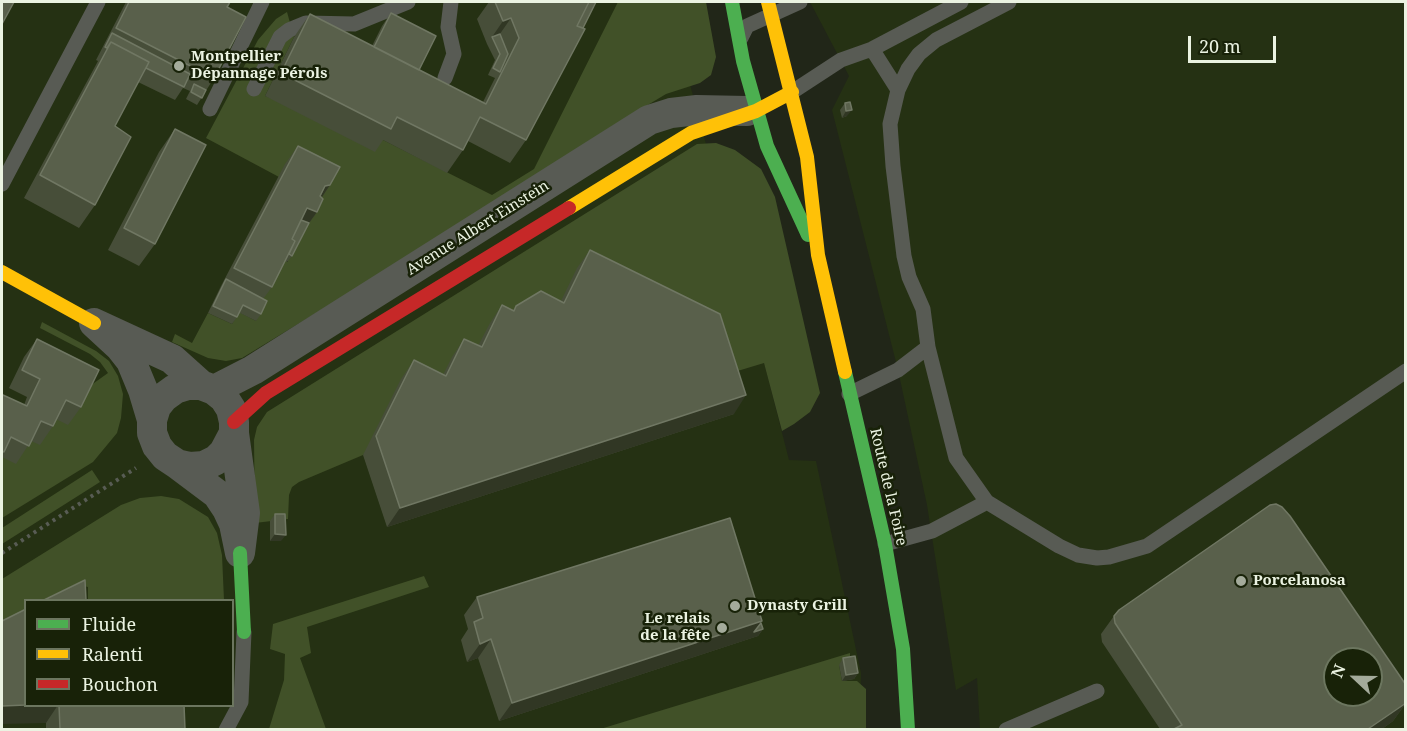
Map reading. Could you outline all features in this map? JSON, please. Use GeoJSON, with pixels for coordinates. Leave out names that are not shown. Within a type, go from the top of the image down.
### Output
{"type":"FeatureCollection","features":[{"type":"Feature","properties":{"kind":"street","name":"Route de la Foire"},"geometry":{"type":"LineString","coordinates":[[732,2],[739,42],[767,146],[818,255]]}},
{"type":"Feature","properties":{"kind":"street","name":"Route de la Foire"},"geometry":{"type":"LineString","coordinates":[[770,8],[807,157],[818,255],[885,544],[903,649],[908,729]]}},
{"type":"Feature","properties":{"kind":"street","name":"Avenue Albert Einstein"},"geometry":{"type":"LineString","coordinates":[[234,427],[266,393],[691,133],[756,111],[792,93]]}},
{"type":"Feature","properties":{"kind":"street","name":"Avenue Albert Einstein"},"geometry":{"type":"LineString","coordinates":[[208,388],[253,370],[649,120],[671,113],[697,110],[756,111]]}},
{"type":"Feature","properties":{"kind":"street"},"geometry":{"type":"LineString","coordinates":[[2,272],[94,323],[172,359],[224,398],[231,409],[245,513],[240,553]]}},
{"type":"Feature","properties":{"kind":"street"},"geometry":{"type":"LineString","coordinates":[[94,323],[120,346],[131,360],[162,443],[217,494],[227,509],[234,524],[240,553],[244,632]]}},
{"type":"Feature","properties":{"kind":"street"},"geometry":{"type":"LineString","coordinates":[[208,388],[188,385],[175,388],[164,396],[156,407],[162,443],[190,467],[197,466],[216,460],[224,452],[234,427]]}},
{"type":"Feature","properties":{"kind":"lane"},"geometry":{"type":"LineString","coordinates":[[2,184],[98,2]]}},
{"type":"Feature","properties":{"kind":"lane"},"geometry":{"type":"LineString","coordinates":[[210,109],[262,2]]}},
{"type":"Feature","properties":{"kind":"lane"},"geometry":{"type":"LineString","coordinates":[[254,89],[280,37],[289,30],[306,23],[354,24],[408,2]]}},
{"type":"Feature","properties":{"kind":"lane"},"geometry":{"type":"LineString","coordinates":[[445,78],[454,54],[448,27],[451,2]]}},
{"type":"Feature","properties":{"kind":"lane"},"geometry":{"type":"LineString","coordinates":[[739,42],[747,26],[770,8],[800,2]]}},
{"type":"Feature","properties":{"kind":"lane"},"geometry":{"type":"LineString","coordinates":[[792,93],[841,60],[872,49],[961,2]]}},
{"type":"Feature","properties":{"kind":"lane"},"geometry":{"type":"LineString","coordinates":[[1009,2],[936,40],[919,54],[908,69],[898,90],[890,124],[904,256],[909,277],[923,309],[928,347],[956,458],[987,502],[1078,555],[1097,558],[1147,546],[1406,371]]}},
{"type":"Feature","properties":{"kind":"lane"},"geometry":{"type":"LineString","coordinates":[[872,49],[898,90]]}},
{"type":"Feature","properties":{"kind":"lane"},"geometry":{"type":"LineString","coordinates":[[849,394],[898,370],[928,347]]}},
{"type":"Feature","properties":{"kind":"lane"},"geometry":{"type":"LineString","coordinates":[[885,544],[932,531],[987,502]]}},
{"type":"Feature","properties":{"kind":"lane"},"geometry":{"type":"LineString","coordinates":[[226,729],[241,702],[244,632]]}},
{"type":"Feature","properties":{"kind":"lane"},"geometry":{"type":"LineString","coordinates":[[1006,729],[1097,691]]}},
{"type":"Feature","properties":{"kind":"path"},"geometry":{"type":"LineString","coordinates":[[2,553],[134,470],[162,443]]}},
{"type":"Feature","properties":{"kind":"shaded area"},"geometry":{"type":"Polygon","coordinates":[[[2,2],[668,2],[789,460],[816,461],[861,673],[860,729],[2,729],[2,2]]]}},
{"type":"Feature","properties":{"kind":"shaded area"},"geometry":{"type":"Polygon","coordinates":[[[618,2],[706,2],[716,57],[711,75],[700,83],[666,94],[641,109],[640,116],[242,358],[226,361],[208,358],[172,342],[175,334],[192,343],[208,313],[232,324],[239,312],[256,321],[259,305],[282,259],[288,262],[286,164],[279,177],[206,138],[258,40],[276,19],[287,12],[294,37],[265,96],[381,139],[492,195],[534,169],[618,2]]]}},
{"type":"Feature","properties":{"kind":"shaded area"},"geometry":{"type":"Polygon","coordinates":[[[810,2],[1405,2],[1405,729],[980,729],[977,678],[956,690],[927,505],[898,370],[832,110],[849,76],[810,2]]]}},
{"type":"Feature","properties":{"kind":"shaded area"},"geometry":{"type":"Polygon","coordinates":[[[716,143],[735,150],[761,169],[775,197],[820,393],[810,412],[782,431],[764,363],[721,376],[551,321],[469,366],[363,455],[292,487],[289,495],[288,519],[255,523],[254,440],[257,427],[267,412],[697,144],[716,143]]]}},
{"type":"Feature","properties":{"kind":"shaded area"},"geometry":{"type":"Polygon","coordinates":[[[42,322],[96,351],[109,361],[118,376],[123,394],[121,418],[117,433],[93,462],[2,518],[2,457],[28,439],[40,444],[53,418],[108,373],[90,354],[40,328],[42,322]]]}},
{"type":"Feature","properties":{"kind":"shaded area"},"geometry":{"type":"Polygon","coordinates":[[[92,470],[100,482],[2,544],[2,528],[92,470]]]}},
{"type":"Feature","properties":{"kind":"shaded area"},"geometry":{"type":"Polygon","coordinates":[[[161,496],[179,499],[208,517],[217,533],[222,555],[224,599],[88,599],[88,587],[76,584],[47,599],[24,599],[24,622],[2,633],[2,579],[121,505],[140,498],[161,496]]]}},
{"type":"Feature","properties":{"kind":"shaded area"},"geometry":{"type":"Polygon","coordinates":[[[424,576],[429,587],[307,627],[311,653],[300,658],[326,729],[269,729],[284,680],[285,654],[270,649],[273,624],[424,576]]]}},
{"type":"Feature","properties":{"kind":"shaded area"},"geometry":{"type":"Polygon","coordinates":[[[850,653],[850,663],[839,665],[842,681],[857,681],[866,689],[866,729],[597,730],[850,653]]]}},
{"type":"Feature","properties":{"kind":"building"},"geometry":{"type":"Polygon","coordinates":[[[2,2],[14,2],[2,24],[2,2]]]}},
{"type":"Feature","properties":{"kind":"building","name":"Montpellier Dépannage Pérols"},"geometry":{"type":"Polygon","coordinates":[[[129,2],[230,2],[227,7],[246,17],[214,78],[116,28],[129,2]]]}},
{"type":"Feature","properties":{"kind":"building"},"geometry":{"type":"Polygon","coordinates":[[[495,2],[589,2],[577,26],[585,29],[526,140],[480,117],[463,150],[397,117],[391,129],[281,73],[310,14],[486,104],[519,38],[511,18],[503,21],[495,2]]]}},
{"type":"Feature","properties":{"kind":"building"},"geometry":{"type":"Polygon","coordinates":[[[589,2],[596,2],[583,28],[577,26],[589,2]]]}},
{"type":"Feature","properties":{"kind":"building"},"geometry":{"type":"Polygon","coordinates":[[[391,13],[436,36],[419,70],[374,47],[391,13]]]}},
{"type":"Feature","properties":{"kind":"building"},"geometry":{"type":"Polygon","coordinates":[[[112,33],[190,74],[184,87],[146,68],[149,62],[111,42],[107,48],[105,47],[112,33]]]}},
{"type":"Feature","properties":{"kind":"building"},"geometry":{"type":"Polygon","coordinates":[[[500,34],[508,54],[500,72],[493,68],[500,54],[492,37],[500,34]]]}},
{"type":"Feature","properties":{"kind":"building"},"geometry":{"type":"Polygon","coordinates":[[[111,42],[149,62],[115,126],[131,137],[95,205],[40,175],[111,42]]]}},
{"type":"Feature","properties":{"kind":"building"},"geometry":{"type":"Polygon","coordinates":[[[194,84],[206,90],[202,98],[191,92],[194,84]]]}},
{"type":"Feature","properties":{"kind":"building"},"geometry":{"type":"Polygon","coordinates":[[[850,102],[852,110],[846,111],[845,103],[850,102]]]}},
{"type":"Feature","properties":{"kind":"building"},"geometry":{"type":"Polygon","coordinates":[[[175,129],[206,145],[155,244],[124,228],[175,129]]]}},
{"type":"Feature","properties":{"kind":"building"},"geometry":{"type":"Polygon","coordinates":[[[298,146],[340,167],[330,185],[325,186],[320,196],[323,199],[317,212],[307,208],[292,239],[295,241],[272,287],[234,268],[298,146]]]}},
{"type":"Feature","properties":{"kind":"building"},"geometry":{"type":"Polygon","coordinates":[[[301,220],[309,223],[292,256],[289,254],[295,241],[292,239],[301,220]]]}},
{"type":"Feature","properties":{"kind":"building"},"geometry":{"type":"Polygon","coordinates":[[[590,250],[720,314],[746,395],[400,508],[376,436],[414,360],[446,376],[464,339],[482,347],[502,305],[514,311],[516,306],[541,291],[564,303],[590,250]]]}},
{"type":"Feature","properties":{"kind":"building"},"geometry":{"type":"Polygon","coordinates":[[[226,279],[267,301],[261,314],[243,305],[237,317],[213,306],[226,279]]]}},
{"type":"Feature","properties":{"kind":"building"},"geometry":{"type":"Polygon","coordinates":[[[37,339],[99,370],[81,407],[66,400],[53,426],[41,421],[29,446],[11,437],[4,452],[2,451],[2,397],[3,395],[27,406],[40,379],[22,370],[37,339]]]}},
{"type":"Feature","properties":{"kind":"building","name":"Porcelanosa"},"geometry":{"type":"Polygon","coordinates":[[[1276,504],[1290,516],[1380,647],[1323,647],[1323,707],[1383,707],[1383,651],[1406,685],[1406,703],[1368,729],[1174,729],[1182,725],[1115,623],[1114,616],[1119,610],[1270,505],[1276,504]]]}},
{"type":"Feature","properties":{"kind":"building"},"geometry":{"type":"Polygon","coordinates":[[[275,514],[285,514],[286,535],[275,534],[275,514]]]}},
{"type":"Feature","properties":{"kind":"building"},"geometry":{"type":"Polygon","coordinates":[[[730,518],[762,621],[512,703],[491,639],[480,644],[474,622],[483,618],[477,597],[730,518]]]}},
{"type":"Feature","properties":{"kind":"building"},"geometry":{"type":"Polygon","coordinates":[[[85,580],[86,599],[46,599],[85,580]]]}},
{"type":"Feature","properties":{"kind":"building"},"geometry":{"type":"Polygon","coordinates":[[[24,610],[24,705],[2,706],[2,621],[24,610]]]}},
{"type":"Feature","properties":{"kind":"building"},"geometry":{"type":"Polygon","coordinates":[[[761,623],[763,629],[754,632],[761,623]]]}},
{"type":"Feature","properties":{"kind":"building"},"geometry":{"type":"Polygon","coordinates":[[[855,656],[858,673],[846,675],[843,658],[855,656]]]}},
{"type":"Feature","properties":{"kind":"building"},"geometry":{"type":"Polygon","coordinates":[[[59,707],[184,707],[185,729],[60,729],[59,707]]]}},
{"type":"Feature","properties":{"kind":"traffic: fast"},"geometry":{"type":"LineString","coordinates":[[732,2],[743,61],[767,146],[808,235]]}},
{"type":"Feature","properties":{"kind":"traffic: fast"},"geometry":{"type":"LineString","coordinates":[[845,372],[885,544],[903,649],[908,730]]}},
{"type":"Feature","properties":{"kind":"traffic: fast"},"geometry":{"type":"LineString","coordinates":[[240,553],[244,632]]}},
{"type":"Feature","properties":{"kind":"traffic: slow"},"geometry":{"type":"LineString","coordinates":[[768,2],[807,157],[818,255],[845,372]]}},
{"type":"Feature","properties":{"kind":"traffic: slow"},"geometry":{"type":"LineString","coordinates":[[569,208],[691,133],[756,111],[792,92]]}},
{"type":"Feature","properties":{"kind":"traffic: slow"},"geometry":{"type":"LineString","coordinates":[[2,272],[94,323]]}},
{"type":"Feature","properties":{"kind":"traffic: jam"},"geometry":{"type":"LineString","coordinates":[[234,422],[266,393],[569,208]]}},
{"type":"Feature","properties":{"kind":"place","name":"Montpellier Dépannage Pérols"},"geometry":{"type":"Point","coordinates":[179,66]}},
{"type":"Feature","properties":{"kind":"place","name":"Porcelanosa"},"geometry":{"type":"Point","coordinates":[1241,581]}},
{"type":"Feature","properties":{"kind":"place","name":"Dynasty Grill"},"geometry":{"type":"Point","coordinates":[735,606]}},
{"type":"Feature","properties":{"kind":"place","name":"Le relais de la fête"},"geometry":{"type":"Point","coordinates":[722,628]}}]}
